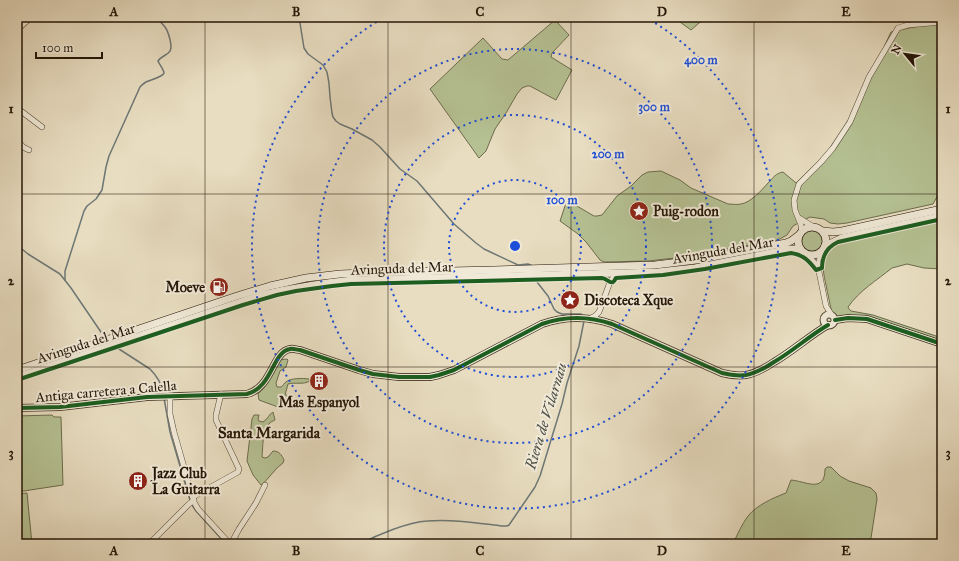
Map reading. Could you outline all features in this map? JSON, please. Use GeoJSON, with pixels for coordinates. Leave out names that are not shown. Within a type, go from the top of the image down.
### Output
{"type":"FeatureCollection","features":[{"type":"Feature","properties":{"kind":"main road"},"geometry":{"type":"LineString","coordinates":[[942,209],[842,231],[823,231],[812,226],[800,233],[798,244],[800,249],[808,255],[817,254],[842,238],[942,216]]}},
{"type":"Feature","properties":{"kind":"main road"},"geometry":{"type":"LineString","coordinates":[[823,231],[826,238],[823,249]]}},
{"type":"Feature","properties":{"kind":"main road","name":"Avinguda del Mar"},"geometry":{"type":"LineString","coordinates":[[17,370],[237,296],[270,286],[306,278],[363,273],[655,265],[696,260],[786,243],[791,241],[800,233]]}},
{"type":"Feature","properties":{"kind":"main road","name":"Avinguda del Mar"},"geometry":{"type":"LineString","coordinates":[[17,377],[262,295],[332,282],[353,280],[658,272],[695,268],[780,251],[788,248],[800,249]]}},
{"type":"Feature","properties":{"kind":"street"},"geometry":{"type":"LineString","coordinates":[[22,17],[27,21]]}},
{"type":"Feature","properties":{"kind":"street"},"geometry":{"type":"LineString","coordinates":[[17,30],[31,17]]}},
{"type":"Feature","properties":{"kind":"street"},"geometry":{"type":"LineString","coordinates":[[800,233],[801,225],[795,210],[794,200],[799,184],[833,148],[850,122],[869,77],[898,28],[908,25],[942,22]]}},
{"type":"Feature","properties":{"kind":"street"},"geometry":{"type":"LineString","coordinates":[[17,108],[42,127]]}},
{"type":"Feature","properties":{"kind":"street"},"geometry":{"type":"LineString","coordinates":[[17,140],[23,147],[29,150]]}},
{"type":"Feature","properties":{"kind":"street"},"geometry":{"type":"LineString","coordinates":[[799,218],[812,226]]}},
{"type":"Feature","properties":{"kind":"street"},"geometry":{"type":"LineString","coordinates":[[823,249],[818,267],[828,315]]}},
{"type":"Feature","properties":{"kind":"street"},"geometry":{"type":"LineString","coordinates":[[808,255],[818,267]]}},
{"type":"Feature","properties":{"kind":"street"},"geometry":{"type":"LineString","coordinates":[[599,274],[608,277],[610,282]]}},
{"type":"Feature","properties":{"kind":"street"},"geometry":{"type":"LineString","coordinates":[[604,322],[600,318],[599,312],[610,282],[616,274]]}},
{"type":"Feature","properties":{"kind":"street"},"geometry":{"type":"LineString","coordinates":[[589,319],[599,312]]}},
{"type":"Feature","properties":{"kind":"street"},"geometry":{"type":"LineString","coordinates":[[828,315],[834,316],[835,320]]}},
{"type":"Feature","properties":{"kind":"street"},"geometry":{"type":"LineString","coordinates":[[828,315],[823,321],[828,326],[833,324],[835,320],[848,318],[867,319],[942,344]]}},
{"type":"Feature","properties":{"kind":"street","name":"Antiga carretera a Calella"},"geometry":{"type":"LineString","coordinates":[[17,408],[60,407],[137,397],[247,394],[253,392],[261,386],[279,357],[286,350],[290,349],[300,350],[373,374],[384,376],[430,377],[454,370],[533,328],[548,322],[570,318],[589,319],[616,326],[722,373],[729,375],[741,375],[757,372],[763,369],[788,354],[828,326]]}},
{"type":"Feature","properties":{"kind":"street"},"geometry":{"type":"LineString","coordinates":[[149,544],[189,504],[193,498],[238,472],[239,469],[216,420],[221,394]]}},
{"type":"Feature","properties":{"kind":"street"},"geometry":{"type":"LineString","coordinates":[[169,396],[170,414],[174,432],[193,498],[198,509],[230,544],[238,529],[258,500],[265,485]]}},
{"type":"Feature","properties":{"kind":"green space"},"geometry":{"type":"Polygon","coordinates":[[[676,17],[706,17],[691,30],[676,17]]]}},
{"type":"Feature","properties":{"kind":"green space"},"geometry":{"type":"Polygon","coordinates":[[[555,20],[569,35],[552,53],[551,57],[572,70],[556,100],[530,86],[522,88],[495,129],[486,151],[479,158],[430,89],[483,38],[502,59],[508,60],[555,20]]]}},
{"type":"Feature","properties":{"kind":"green space"},"geometry":{"type":"Polygon","coordinates":[[[942,24],[942,188],[933,204],[838,224],[830,223],[824,219],[810,217],[793,226],[787,235],[778,240],[675,258],[648,261],[604,262],[600,260],[578,234],[560,221],[566,203],[570,202],[594,216],[602,215],[617,196],[631,186],[642,175],[648,172],[661,171],[680,180],[691,188],[728,204],[744,203],[752,199],[778,173],[783,172],[796,183],[823,157],[848,124],[891,32],[923,25],[942,24]]]}},
{"type":"Feature","properties":{"kind":"green space"},"geometry":{"type":"Polygon","coordinates":[[[942,221],[942,269],[924,268],[907,264],[892,268],[863,291],[848,307],[851,311],[873,315],[942,338],[942,342],[874,319],[839,317],[832,313],[823,266],[825,255],[828,251],[840,243],[942,221]]]}},
{"type":"Feature","properties":{"kind":"green space"},"geometry":{"type":"Polygon","coordinates":[[[812,231],[819,234],[822,241],[819,248],[812,251],[805,248],[802,241],[805,234],[812,231]]]}},
{"type":"Feature","properties":{"kind":"green space"},"geometry":{"type":"Polygon","coordinates":[[[287,359],[286,367],[280,371],[276,383],[277,387],[281,387],[285,382],[293,379],[309,379],[310,381],[305,383],[288,384],[285,395],[292,396],[286,403],[278,407],[259,400],[258,394],[266,385],[279,360],[287,359]]]}},
{"type":"Feature","properties":{"kind":"green space"},"geometry":{"type":"Polygon","coordinates":[[[273,412],[275,420],[269,423],[265,431],[262,457],[268,457],[273,451],[275,451],[282,456],[284,460],[283,463],[261,485],[253,475],[247,461],[252,419],[254,415],[259,415],[259,421],[263,422],[273,412]]]}},
{"type":"Feature","properties":{"kind":"green space"},"geometry":{"type":"Polygon","coordinates":[[[52,415],[54,417],[61,417],[63,485],[17,492],[17,416],[52,415]]]}},
{"type":"Feature","properties":{"kind":"green space"},"geometry":{"type":"Polygon","coordinates":[[[827,467],[831,467],[840,476],[849,481],[871,488],[876,493],[877,499],[870,544],[760,544],[760,541],[757,539],[753,544],[733,544],[746,519],[756,508],[786,493],[791,480],[808,484],[818,484],[822,481],[825,469],[827,467]]]}},
{"type":"Feature","properties":{"kind":"green space"},"geometry":{"type":"Polygon","coordinates":[[[27,493],[32,544],[17,544],[17,494],[27,493]]]}},
{"type":"Feature","properties":{"kind":"waterway"},"geometry":{"type":"LineString","coordinates":[[65,280],[65,271],[84,211],[87,206],[96,199],[102,190],[109,156],[140,87],[145,82],[159,77],[164,73],[158,61],[168,54],[171,49],[171,42],[166,29],[157,17]]}},
{"type":"Feature","properties":{"kind":"waterway"},"geometry":{"type":"LineString","coordinates":[[299,17],[304,48],[308,54],[323,65],[327,72],[332,113],[336,121],[372,140],[400,169],[417,181],[454,224],[484,249],[518,265],[528,264],[533,266]]}},
{"type":"Feature","properties":{"kind":"waterway"},"geometry":{"type":"LineString","coordinates":[[17,245],[28,254],[60,274],[103,335]]}},
{"type":"Feature","properties":{"kind":"waterway","name":"Riera de Vilarnau"},"geometry":{"type":"LineString","coordinates":[[537,282],[548,296],[557,312],[562,314],[581,314],[584,316]]}},
{"type":"Feature","properties":{"kind":"waterway","name":"Riera de Vilarnau"},"geometry":{"type":"LineString","coordinates":[[360,544],[393,530],[419,522],[446,521],[502,526],[509,525],[535,487],[540,476],[579,346],[584,321]]}},
{"type":"Feature","properties":{"kind":"waterway"},"geometry":{"type":"LineString","coordinates":[[119,349],[150,369],[162,387],[164,394]]}},
{"type":"Feature","properties":{"kind":"waterway"},"geometry":{"type":"LineString","coordinates":[[164,398],[170,432],[190,500]]}},
{"type":"Feature","properties":{"kind":"waterway"},"geometry":{"type":"LineString","coordinates":[[192,505],[226,544]]}},
{"type":"Feature","properties":{"kind":"cycle path"},"geometry":{"type":"LineString","coordinates":[[17,380],[243,305],[296,291],[351,284],[602,278],[612,282],[616,278],[663,275],[705,269],[791,253],[806,259],[816,270],[822,268],[826,253],[834,244],[838,242],[942,219]]}},
{"type":"Feature","properties":{"kind":"cycle path"},"geometry":{"type":"LineString","coordinates":[[17,408],[60,407],[147,397],[247,394],[256,390],[262,384],[279,356],[291,349],[300,350],[373,374],[399,377],[430,377],[454,370],[542,324],[568,318],[585,318],[603,321],[722,373],[746,375],[757,372],[767,366],[828,325]]}},
{"type":"Feature","properties":{"kind":"cycle path"},"geometry":{"type":"LineString","coordinates":[[835,320],[848,318],[867,319],[942,344]]}},
{"type":"Feature","properties":{"kind":"place","name":"Puig-rodon"},"geometry":{"type":"Point","coordinates":[639,211]}},
{"type":"Feature","properties":{"kind":"place","name":"Moeve"},"geometry":{"type":"Point","coordinates":[219,287]}},
{"type":"Feature","properties":{"kind":"place","name":"Discoteca Xque"},"geometry":{"type":"Point","coordinates":[570,300]}},
{"type":"Feature","properties":{"kind":"place","name":"Mas Espanyol"},"geometry":{"type":"Point","coordinates":[319,381]}},
{"type":"Feature","properties":{"kind":"place","name":"Jazz Club La Guitarra"},"geometry":{"type":"Point","coordinates":[138,481]}},
{"type":"Feature","properties":{"kind":"district","name":"Santa Margarida"},"geometry":{"type":"Point","coordinates":[269,433]}}]}
